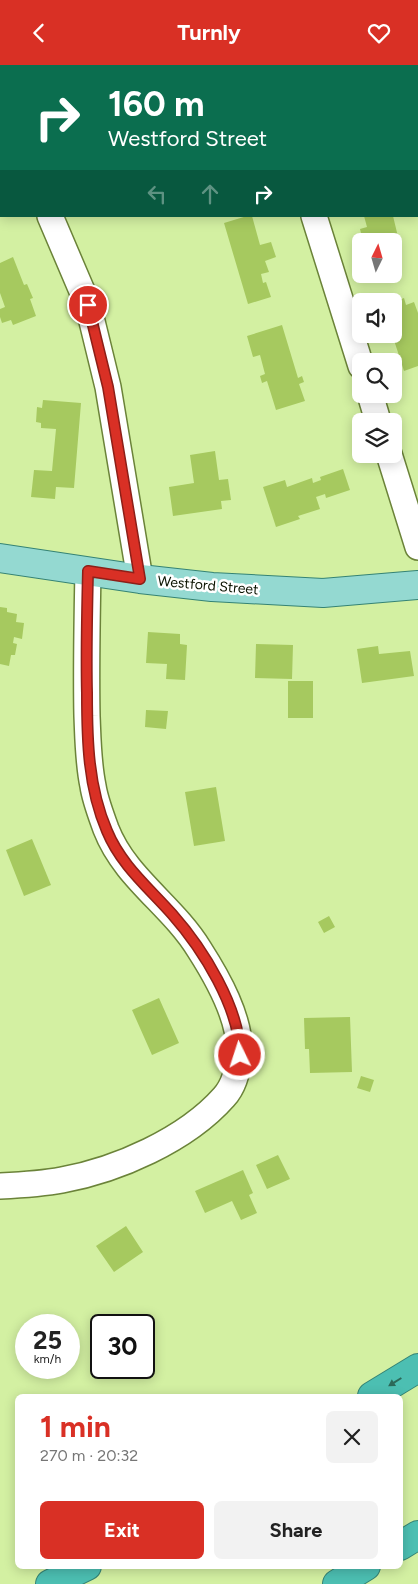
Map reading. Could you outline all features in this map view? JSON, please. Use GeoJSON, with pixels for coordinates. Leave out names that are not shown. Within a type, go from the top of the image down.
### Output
{"type":"FeatureCollection","features":[{"type":"Feature","properties":{"kind":"highway"},"geometry":{"type":"LineString","coordinates":[[375,1394],[418,1368]]}},
{"type":"Feature","properties":{"kind":"highway"},"geometry":{"type":"LineString","coordinates":[[50,1584],[81,1569]]}},
{"type":"Feature","properties":{"kind":"highway"},"geometry":{"type":"LineString","coordinates":[[69,1584],[92,1569]]}},
{"type":"Feature","properties":{"kind":"highway"},"geometry":{"type":"LineString","coordinates":[[337,1584],[361,1569]]}},
{"type":"Feature","properties":{"kind":"highway"},"geometry":{"type":"LineString","coordinates":[[348,1584],[368,1569]]}},
{"type":"Feature","properties":{"kind":"main road","name":"Westford Street"},"geometry":{"type":"LineString","coordinates":[[0,557],[140,579],[212,587],[323,593],[418,585]]}},
{"type":"Feature","properties":{"kind":"street"},"geometry":{"type":"LineString","coordinates":[[50,217],[88,305],[108,387],[140,579]]}},
{"type":"Feature","properties":{"kind":"street"},"geometry":{"type":"LineString","coordinates":[[314,217],[357,353]]}},
{"type":"Feature","properties":{"kind":"street"},"geometry":{"type":"LineString","coordinates":[[392,463],[418,547]]}},
{"type":"Feature","properties":{"kind":"street"},"geometry":{"type":"LineString","coordinates":[[0,1186],[62,1180],[115,1166],[148,1152],[182,1132],[225,1097],[234,1079],[240,1055],[238,1030],[214,974],[189,935],[171,913],[137,878],[122,858],[107,831],[96,801],[88,751],[86,661],[88,571]]}},
{"type":"Feature","properties":{"kind":"building"},"geometry":{"type":"Polygon","coordinates":[[[244,217],[252,217],[260,245],[271,242],[276,257],[265,261],[269,272],[261,274],[263,283],[266,282],[271,297],[248,304],[224,223],[244,217]]]}},
{"type":"Feature","properties":{"kind":"building"},"geometry":{"type":"Polygon","coordinates":[[[364,217],[393,217],[397,233],[361,233],[360,229],[367,227],[364,217]]]}},
{"type":"Feature","properties":{"kind":"building"},"geometry":{"type":"Polygon","coordinates":[[[13,257],[24,285],[27,284],[33,298],[30,299],[36,316],[13,325],[11,320],[2,323],[0,317],[0,309],[5,307],[0,293],[0,263],[13,257]]]}},
{"type":"Feature","properties":{"kind":"building"},"geometry":{"type":"Polygon","coordinates":[[[404,298],[406,305],[414,302],[418,313],[418,366],[404,371],[402,353],[398,353],[395,343],[402,343],[402,299],[404,298]]]}},
{"type":"Feature","properties":{"kind":"building"},"geometry":{"type":"Polygon","coordinates":[[[282,325],[298,378],[302,376],[304,382],[299,384],[305,401],[276,410],[267,381],[262,383],[260,376],[265,374],[260,355],[253,357],[247,336],[282,325]]]}},
{"type":"Feature","properties":{"kind":"building"},"geometry":{"type":"Polygon","coordinates":[[[43,400],[81,403],[74,488],[56,487],[55,499],[31,497],[34,470],[52,471],[56,429],[41,428],[41,423],[36,422],[37,407],[42,408],[43,400]]]}},
{"type":"Feature","properties":{"kind":"building"},"geometry":{"type":"Polygon","coordinates":[[[215,451],[219,480],[228,479],[231,500],[221,501],[222,509],[173,516],[169,487],[194,483],[190,455],[215,451]]]}},
{"type":"Feature","properties":{"kind":"building"},"geometry":{"type":"Polygon","coordinates":[[[343,469],[350,490],[326,498],[325,494],[316,497],[320,509],[298,516],[300,519],[276,527],[263,487],[285,480],[287,487],[312,478],[313,483],[321,480],[320,477],[343,469]]]}},
{"type":"Feature","properties":{"kind":"building"},"geometry":{"type":"Polygon","coordinates":[[[0,607],[7,608],[7,612],[17,614],[16,622],[24,623],[22,639],[14,637],[13,643],[17,644],[15,655],[11,655],[9,666],[0,664],[0,607]]]}},
{"type":"Feature","properties":{"kind":"building"},"geometry":{"type":"Polygon","coordinates":[[[148,632],[180,634],[180,644],[187,645],[185,680],[166,679],[167,664],[146,663],[148,632]]]}},
{"type":"Feature","properties":{"kind":"building"},"geometry":{"type":"Polygon","coordinates":[[[256,644],[293,645],[292,679],[255,678],[256,644]]]}},
{"type":"Feature","properties":{"kind":"building"},"geometry":{"type":"Polygon","coordinates":[[[378,646],[379,654],[410,651],[414,676],[362,683],[357,649],[378,646]]]}},
{"type":"Feature","properties":{"kind":"building"},"geometry":{"type":"Polygon","coordinates":[[[288,681],[313,681],[313,718],[288,718],[288,681]]]}},
{"type":"Feature","properties":{"kind":"building"},"geometry":{"type":"Polygon","coordinates":[[[146,710],[168,711],[166,729],[145,727],[146,710]]]}},
{"type":"Feature","properties":{"kind":"building"},"geometry":{"type":"Polygon","coordinates":[[[216,787],[225,841],[194,846],[185,792],[216,787]]]}},
{"type":"Feature","properties":{"kind":"building"},"geometry":{"type":"Polygon","coordinates":[[[32,839],[51,885],[24,896],[6,850],[32,839]]]}},
{"type":"Feature","properties":{"kind":"building"},"geometry":{"type":"Polygon","coordinates":[[[329,916],[335,927],[324,933],[318,922],[329,916]]]}},
{"type":"Feature","properties":{"kind":"building"},"geometry":{"type":"Polygon","coordinates":[[[159,998],[179,1043],[152,1055],[132,1010],[159,998]]]}},
{"type":"Feature","properties":{"kind":"building"},"geometry":{"type":"Polygon","coordinates":[[[350,1017],[352,1072],[310,1073],[309,1049],[305,1049],[304,1018],[350,1017]]]}},
{"type":"Feature","properties":{"kind":"building"},"geometry":{"type":"Polygon","coordinates":[[[361,1076],[374,1080],[370,1092],[357,1088],[361,1076]]]}},
{"type":"Feature","properties":{"kind":"building"},"geometry":{"type":"Polygon","coordinates":[[[278,1155],[290,1179],[267,1189],[256,1165],[278,1155]]]}},
{"type":"Feature","properties":{"kind":"building"},"geometry":{"type":"Polygon","coordinates":[[[243,1170],[253,1193],[249,1195],[257,1213],[241,1220],[232,1201],[205,1213],[195,1191],[243,1170]]]}},
{"type":"Feature","properties":{"kind":"building"},"geometry":{"type":"Polygon","coordinates":[[[126,1226],[143,1252],[114,1272],[96,1246],[126,1226]]]}},
{"type":"Feature","properties":{"kind":"route"},"geometry":{"type":"LineString","coordinates":[[88,305],[108,387],[140,579],[88,571],[86,661],[88,751],[93,787],[107,831],[122,858],[137,878],[171,913],[189,935],[214,974],[238,1030],[240,1055]]}}]}
